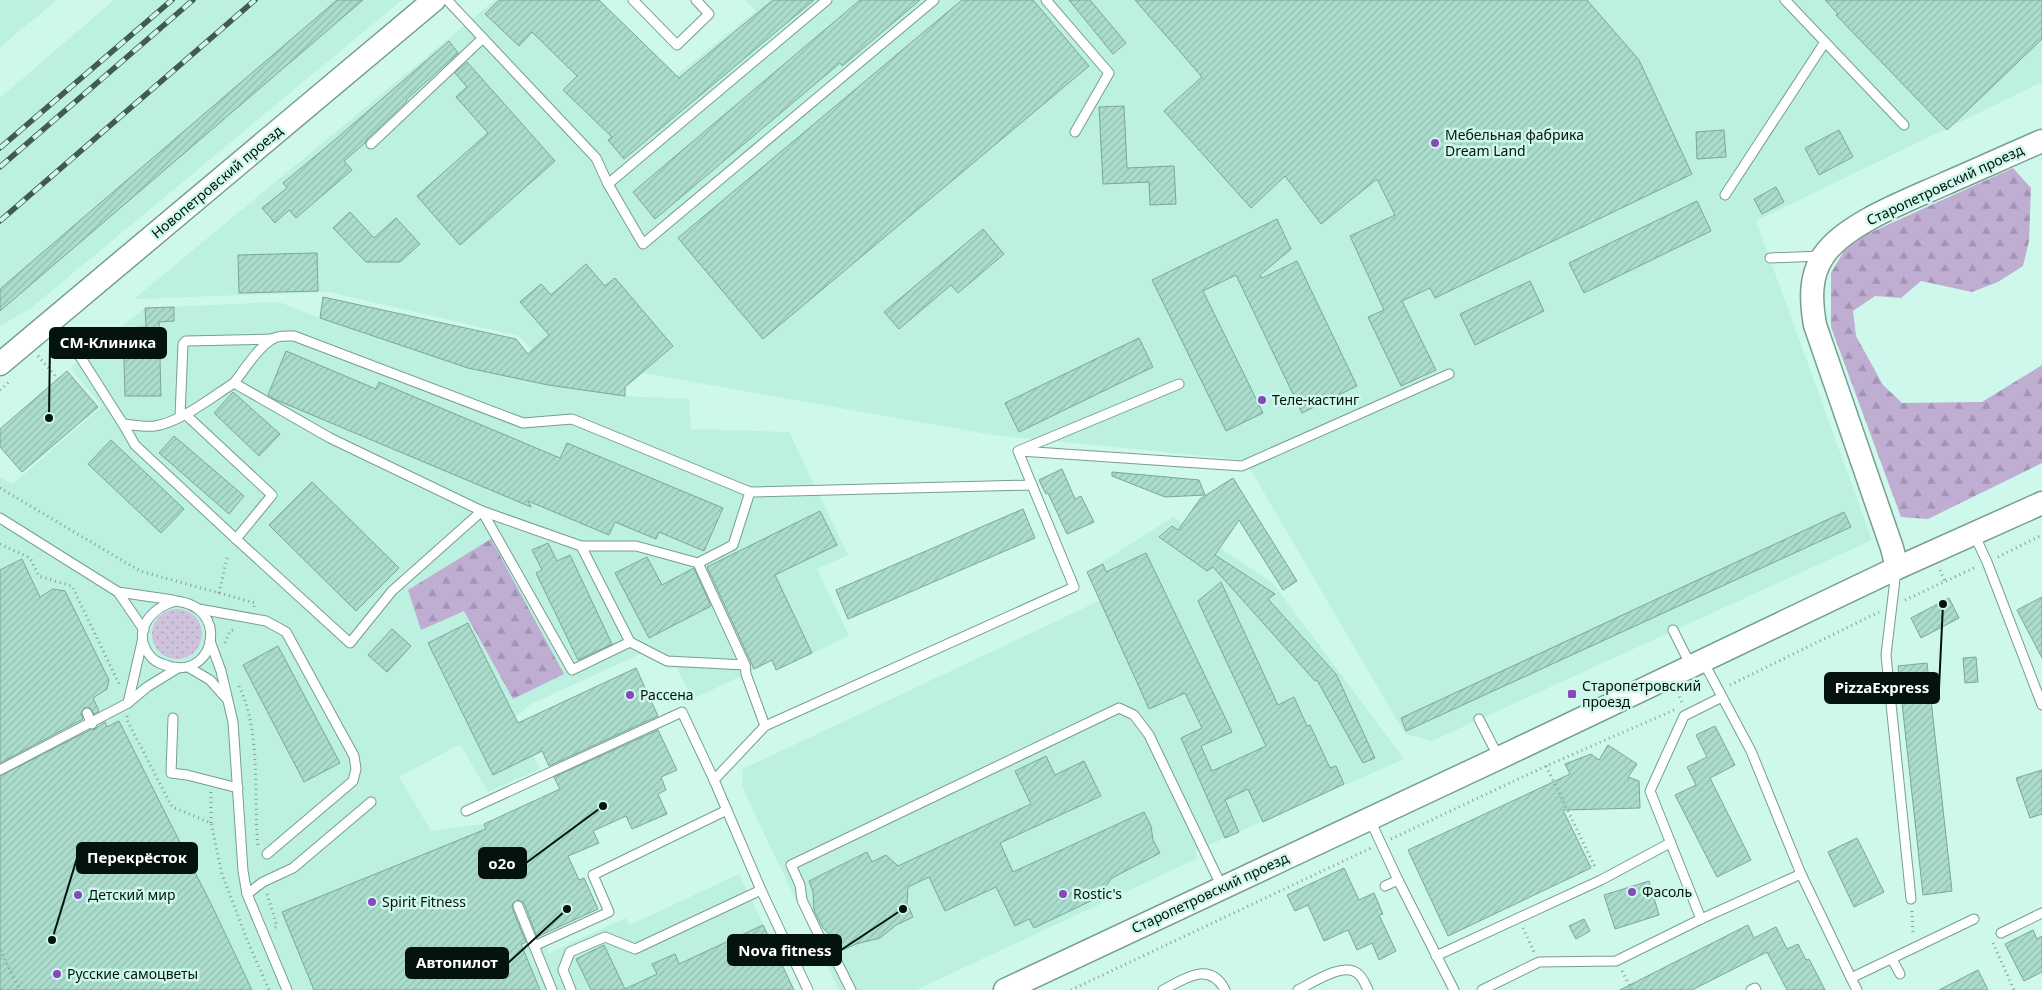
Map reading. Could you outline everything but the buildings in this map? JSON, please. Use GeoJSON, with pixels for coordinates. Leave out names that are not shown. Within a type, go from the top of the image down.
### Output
{"type":"FeatureCollection","features":[{"type":"Feature","properties":{"kind":"street","name":"Новопетровский проезд"},"geometry":{"type":"LineString","coordinates":[[6,371],[48,323],[434,0]]}},
{"type":"Feature","properties":{"kind":"street","name":"Старопетровский проезд"},"geometry":{"type":"LineString","coordinates":[[1005,990],[1499,758],[1896,568],[1892,548],[1815,325],[1811,300],[1814,279],[1824,256],[1847,233],[1892,207],[2042,141]]}},
{"type":"Feature","properties":{"kind":"street"},"geometry":{"type":"LineString","coordinates":[[1896,568],[2042,503]]}},
{"type":"Feature","properties":{"kind":"lane"},"geometry":{"type":"LineString","coordinates":[[447,0],[596,158],[608,184],[643,244],[934,0]]}},
{"type":"Feature","properties":{"kind":"lane"},"geometry":{"type":"LineString","coordinates":[[633,0],[677,45],[709,14],[696,0]]}},
{"type":"Feature","properties":{"kind":"lane"},"geometry":{"type":"LineString","coordinates":[[608,184],[827,0]]}},
{"type":"Feature","properties":{"kind":"lane"},"geometry":{"type":"LineString","coordinates":[[1046,0],[1109,74],[1074,132]]}},
{"type":"Feature","properties":{"kind":"lane"},"geometry":{"type":"LineString","coordinates":[[1785,0],[1904,125]]}},
{"type":"Feature","properties":{"kind":"lane"},"geometry":{"type":"LineString","coordinates":[[371,144],[483,38]]}},
{"type":"Feature","properties":{"kind":"lane"},"geometry":{"type":"LineString","coordinates":[[1725,195],[1825,42]]}},
{"type":"Feature","properties":{"kind":"lane"},"geometry":{"type":"LineString","coordinates":[[1770,258],[1824,256]]}},
{"type":"Feature","properties":{"kind":"lane"},"geometry":{"type":"LineString","coordinates":[[48,323],[81,358],[124,424],[135,445],[350,643],[392,591],[482,511]]}},
{"type":"Feature","properties":{"kind":"lane"},"geometry":{"type":"LineString","coordinates":[[236,539],[272,495],[183,415],[183,344],[186,341],[273,339],[282,336],[294,336],[523,423],[572,419],[750,492],[1032,485]]}},
{"type":"Feature","properties":{"kind":"lane"},"geometry":{"type":"LineString","coordinates":[[124,424],[156,426],[183,415],[234,383],[257,354],[273,339]]}},
{"type":"Feature","properties":{"kind":"lane"},"geometry":{"type":"LineString","coordinates":[[1018,451],[1242,466],[1449,374]]}},
{"type":"Feature","properties":{"kind":"lane"},"geometry":{"type":"LineString","coordinates":[[234,383],[330,438],[482,511],[582,546],[636,546],[698,563],[733,545],[750,492]]}},
{"type":"Feature","properties":{"kind":"lane"},"geometry":{"type":"LineString","coordinates":[[1018,451],[1179,384]]}},
{"type":"Feature","properties":{"kind":"lane"},"geometry":{"type":"LineString","coordinates":[[714,780],[766,726],[1074,587],[1018,451]]}},
{"type":"Feature","properties":{"kind":"lane"},"geometry":{"type":"LineString","coordinates":[[482,511],[572,670],[630,642]]}},
{"type":"Feature","properties":{"kind":"lane"},"geometry":{"type":"LineString","coordinates":[[0,518],[118,592],[188,602],[199,609],[208,619],[211,631],[206,653],[199,661],[178,668],[147,687],[128,703],[92,724],[0,770]]}},
{"type":"Feature","properties":{"kind":"lane"},"geometry":{"type":"LineString","coordinates":[[1974,534],[1987,562],[2042,705]]}},
{"type":"Feature","properties":{"kind":"lane"},"geometry":{"type":"LineString","coordinates":[[582,546],[630,642],[667,661],[745,665]]}},
{"type":"Feature","properties":{"kind":"lane"},"geometry":{"type":"LineString","coordinates":[[698,563],[745,665],[746,674],[766,726]]}},
{"type":"Feature","properties":{"kind":"lane"},"geometry":{"type":"LineString","coordinates":[[1896,568],[1886,655],[1911,899]]}},
{"type":"Feature","properties":{"kind":"lane"},"geometry":{"type":"LineString","coordinates":[[118,592],[144,630]]}},
{"type":"Feature","properties":{"kind":"lane"},"geometry":{"type":"LineString","coordinates":[[128,703],[144,630],[152,612],[163,604],[176,601]]}},
{"type":"Feature","properties":{"kind":"lane"},"geometry":{"type":"LineString","coordinates":[[199,609],[266,621],[286,632],[354,756],[356,769],[353,781],[262,854]]}},
{"type":"Feature","properties":{"kind":"lane"},"geometry":{"type":"LineString","coordinates":[[1674,630],[1720,694],[1751,751],[1801,874],[1857,990]]}},
{"type":"Feature","properties":{"kind":"lane"},"geometry":{"type":"LineString","coordinates":[[210,641],[230,704],[243,871],[247,894],[287,990]]}},
{"type":"Feature","properties":{"kind":"lane"},"geometry":{"type":"LineString","coordinates":[[142,642],[148,654],[155,661],[178,668]]}},
{"type":"Feature","properties":{"kind":"lane"},"geometry":{"type":"LineString","coordinates":[[188,666],[210,680],[222,692],[230,704]]}},
{"type":"Feature","properties":{"kind":"lane"},"geometry":{"type":"LineString","coordinates":[[1700,919],[1650,791],[1684,716],[1720,694]]}},
{"type":"Feature","properties":{"kind":"lane"},"geometry":{"type":"LineString","coordinates":[[851,990],[833,954],[824,946],[802,900],[800,885],[791,865],[1119,708],[1134,715],[1149,735],[1222,888]]}},
{"type":"Feature","properties":{"kind":"lane"},"geometry":{"type":"LineString","coordinates":[[466,811],[682,712],[714,780],[761,890],[808,990]]}},
{"type":"Feature","properties":{"kind":"lane"},"geometry":{"type":"LineString","coordinates":[[87,713],[92,724]]}},
{"type":"Feature","properties":{"kind":"lane"},"geometry":{"type":"LineString","coordinates":[[173,718],[171,773],[238,788]]}},
{"type":"Feature","properties":{"kind":"lane"},"geometry":{"type":"LineString","coordinates":[[1479,719],[1499,758]]}},
{"type":"Feature","properties":{"kind":"lane"},"geometry":{"type":"LineString","coordinates":[[247,894],[263,882],[293,868],[371,802]]}},
{"type":"Feature","properties":{"kind":"lane"},"geometry":{"type":"LineString","coordinates":[[534,946],[610,912],[593,875],[727,810]]}},
{"type":"Feature","properties":{"kind":"lane"},"geometry":{"type":"LineString","coordinates":[[1370,819],[1398,880],[1454,990]]}},
{"type":"Feature","properties":{"kind":"lane"},"geometry":{"type":"LineString","coordinates":[[1436,956],[1601,880],[1670,843]]}},
{"type":"Feature","properties":{"kind":"lane"},"geometry":{"type":"LineString","coordinates":[[1482,990],[1539,962],[1616,961],[1700,919],[1801,874]]}},
{"type":"Feature","properties":{"kind":"lane"},"geometry":{"type":"LineString","coordinates":[[1385,886],[1398,880]]}},
{"type":"Feature","properties":{"kind":"lane"},"geometry":{"type":"LineString","coordinates":[[572,990],[563,970],[570,952],[605,937],[634,949],[761,890]]}},
{"type":"Feature","properties":{"kind":"lane"},"geometry":{"type":"LineString","coordinates":[[518,906],[552,990]]}},
{"type":"Feature","properties":{"kind":"lane"},"geometry":{"type":"LineString","coordinates":[[2001,934],[2042,913]]}},
{"type":"Feature","properties":{"kind":"lane"},"geometry":{"type":"LineString","coordinates":[[1851,978],[1974,920]]}},
{"type":"Feature","properties":{"kind":"lane"},"geometry":{"type":"LineString","coordinates":[[1892,959],[1900,974]]}},
{"type":"Feature","properties":{"kind":"lane"},"geometry":{"type":"LineString","coordinates":[[1298,990],[1336,971],[1345,969],[1359,974],[1368,990]]}},
{"type":"Feature","properties":{"kind":"lane"},"geometry":{"type":"LineString","coordinates":[[1162,990],[1199,974],[1212,975],[1221,981],[1225,990]]}},
{"type":"Feature","properties":{"kind":"lane"},"geometry":{"type":"LineString","coordinates":[[1751,990],[1755,988],[1756,990]]}},
{"type":"Feature","properties":{"kind":"path"},"geometry":{"type":"LineString","coordinates":[[31,361],[37,355],[58,379]]}},
{"type":"Feature","properties":{"kind":"path"},"geometry":{"type":"LineString","coordinates":[[0,390],[6,371]]}},
{"type":"Feature","properties":{"kind":"path"},"geometry":{"type":"LineString","coordinates":[[0,488],[140,571],[255,603],[251,630],[238,627],[230,631],[225,640],[224,647]]}},
{"type":"Feature","properties":{"kind":"path"},"geometry":{"type":"LineString","coordinates":[[1071,990],[1546,766],[1720,694],[1892,606],[2042,535]]}},
{"type":"Feature","properties":{"kind":"path"},"geometry":{"type":"LineString","coordinates":[[0,544],[30,558],[39,576],[72,586],[128,703],[127,720],[172,807],[211,823]]}},
{"type":"Feature","properties":{"kind":"path"},"geometry":{"type":"LineString","coordinates":[[219,593],[228,554]]}},
{"type":"Feature","properties":{"kind":"path"},"geometry":{"type":"LineString","coordinates":[[236,678],[247,703],[255,752],[255,797],[262,854]]}},
{"type":"Feature","properties":{"kind":"path"},"geometry":{"type":"LineString","coordinates":[[127,720],[133,715]]}},
{"type":"Feature","properties":{"kind":"path"},"geometry":{"type":"LineString","coordinates":[[1546,766],[1601,880]]}},
{"type":"Feature","properties":{"kind":"path"},"geometry":{"type":"LineString","coordinates":[[211,781],[211,823],[222,874],[269,990]]}},
{"type":"Feature","properties":{"kind":"path"},"geometry":{"type":"LineString","coordinates":[[1391,839],[1395,848]]}},
{"type":"Feature","properties":{"kind":"path"},"geometry":{"type":"LineString","coordinates":[[248,942],[277,926],[263,882]]}},
{"type":"Feature","properties":{"kind":"path"},"geometry":{"type":"LineString","coordinates":[[1911,899],[1914,948]]}},
{"type":"Feature","properties":{"kind":"path"},"geometry":{"type":"LineString","coordinates":[[1518,918],[1539,962]]}},
{"type":"Feature","properties":{"kind":"path"},"geometry":{"type":"LineString","coordinates":[[1974,920],[1991,938],[2014,990]]}},
{"type":"Feature","properties":{"kind":"path"},"geometry":{"type":"LineString","coordinates":[[0,950],[20,990]]}},
{"type":"Feature","properties":{"kind":"path"},"geometry":{"type":"LineString","coordinates":[[1616,961],[1632,990]]}},
{"type":"Feature","properties":{"kind":"shaded area"},"geometry":{"type":"Polygon","coordinates":[[[0,0],[57,0],[0,47],[0,0]]]}},
{"type":"Feature","properties":{"kind":"shaded area"},"geometry":{"type":"Polygon","coordinates":[[[114,0],[402,0],[31,308],[0,326],[0,98],[114,0]]]}},
{"type":"Feature","properties":{"kind":"shaded area"},"geometry":{"type":"Polygon","coordinates":[[[495,0],[500,0],[622,119],[756,11],[745,0],[2042,0],[2042,82],[1756,221],[1872,540],[1432,741],[1405,734],[1245,460],[993,435],[625,370],[543,362],[519,336],[329,292],[134,299],[495,0]]]}},
{"type":"Feature","properties":{"kind":"shaded area"},"geometry":{"type":"Polygon","coordinates":[[[279,302],[320,318],[468,368],[548,385],[625,396],[689,399],[691,429],[789,432],[848,555],[817,569],[849,636],[776,670],[772,661],[693,699],[676,667],[669,669],[645,652],[531,704],[515,717],[540,769],[488,792],[460,744],[399,777],[431,831],[484,824],[502,864],[526,904],[549,953],[626,918],[630,925],[739,874],[794,990],[0,990],[0,477],[13,484],[102,406],[70,368],[145,308],[279,302]]]}},
{"type":"Feature","properties":{"kind":"shaded area"},"geometry":{"type":"Polygon","coordinates":[[[1173,517],[1273,583],[1404,759],[1195,851],[1198,858],[916,990],[839,990],[742,786],[743,769],[1099,601],[1087,572],[1173,517]]]}},
{"type":"Feature","properties":{"kind":"shaded area"},"geometry":{"type":"Polygon","coordinates":[[[177,609],[195,616],[202,634],[195,652],[177,659],[159,652],[152,634],[159,616],[177,609]]]}},
{"type":"Feature","properties":{"kind":"green space"},"geometry":{"type":"Polygon","coordinates":[[[2013,168],[2031,188],[2029,241],[2023,266],[1998,282],[1972,292],[1921,281],[1901,298],[1875,296],[1853,311],[1856,336],[1883,385],[1902,403],[1982,402],[2042,365],[2042,463],[1928,519],[1901,517],[1831,327],[1831,273],[1844,251],[1865,235],[2013,168]]]}},
{"type":"Feature","properties":{"kind":"green space"},"geometry":{"type":"Polygon","coordinates":[[[491,539],[564,674],[513,699],[464,611],[421,630],[408,590],[491,539]]]}},
{"type":"Feature","properties":{"kind":"railway"},"geometry":{"type":"LineString","coordinates":[[0,148],[172,0]]}},
{"type":"Feature","properties":{"kind":"railway"},"geometry":{"type":"LineString","coordinates":[[0,167],[193,0]]}},
{"type":"Feature","properties":{"kind":"railway"},"geometry":{"type":"LineString","coordinates":[[0,221],[255,0]]}},
{"type":"Feature","properties":{"kind":"place","name":"Мебельная фабрика Dream Land"},"geometry":{"type":"Point","coordinates":[1435,143]}},
{"type":"Feature","properties":{"kind":"place","name":"Теле-кастинг"},"geometry":{"type":"Point","coordinates":[1262,400]}},
{"type":"Feature","properties":{"kind":"place","name":"СМ-Клиника"},"geometry":{"type":"Point","coordinates":[49,418]}},
{"type":"Feature","properties":{"kind":"place","name":"PizzaExpress"},"geometry":{"type":"Point","coordinates":[1943,604]}},
{"type":"Feature","properties":{"kind":"place","name":"Старопетровский проезд"},"geometry":{"type":"Point","coordinates":[1572,694]}},
{"type":"Feature","properties":{"kind":"place","name":"Рассена"},"geometry":{"type":"Point","coordinates":[630,695]}},
{"type":"Feature","properties":{"kind":"place","name":"o2o"},"geometry":{"type":"Point","coordinates":[603,806]}},
{"type":"Feature","properties":{"kind":"place","name":"Фасоль"},"geometry":{"type":"Point","coordinates":[1632,892]}},
{"type":"Feature","properties":{"kind":"place","name":"Rostic's"},"geometry":{"type":"Point","coordinates":[1063,894]}},
{"type":"Feature","properties":{"kind":"place","name":"Детский мир"},"geometry":{"type":"Point","coordinates":[78,895]}},
{"type":"Feature","properties":{"kind":"place","name":"Spirit Fitness"},"geometry":{"type":"Point","coordinates":[372,902]}},
{"type":"Feature","properties":{"kind":"place","name":"Автопилот"},"geometry":{"type":"Point","coordinates":[567,909]}},
{"type":"Feature","properties":{"kind":"place","name":"Nova fitness"},"geometry":{"type":"Point","coordinates":[903,909]}},
{"type":"Feature","properties":{"kind":"place","name":"Перекрёсток"},"geometry":{"type":"Point","coordinates":[52,940]}},
{"type":"Feature","properties":{"kind":"place","name":"Русские самоцветы"},"geometry":{"type":"Point","coordinates":[57,974]}}]}
